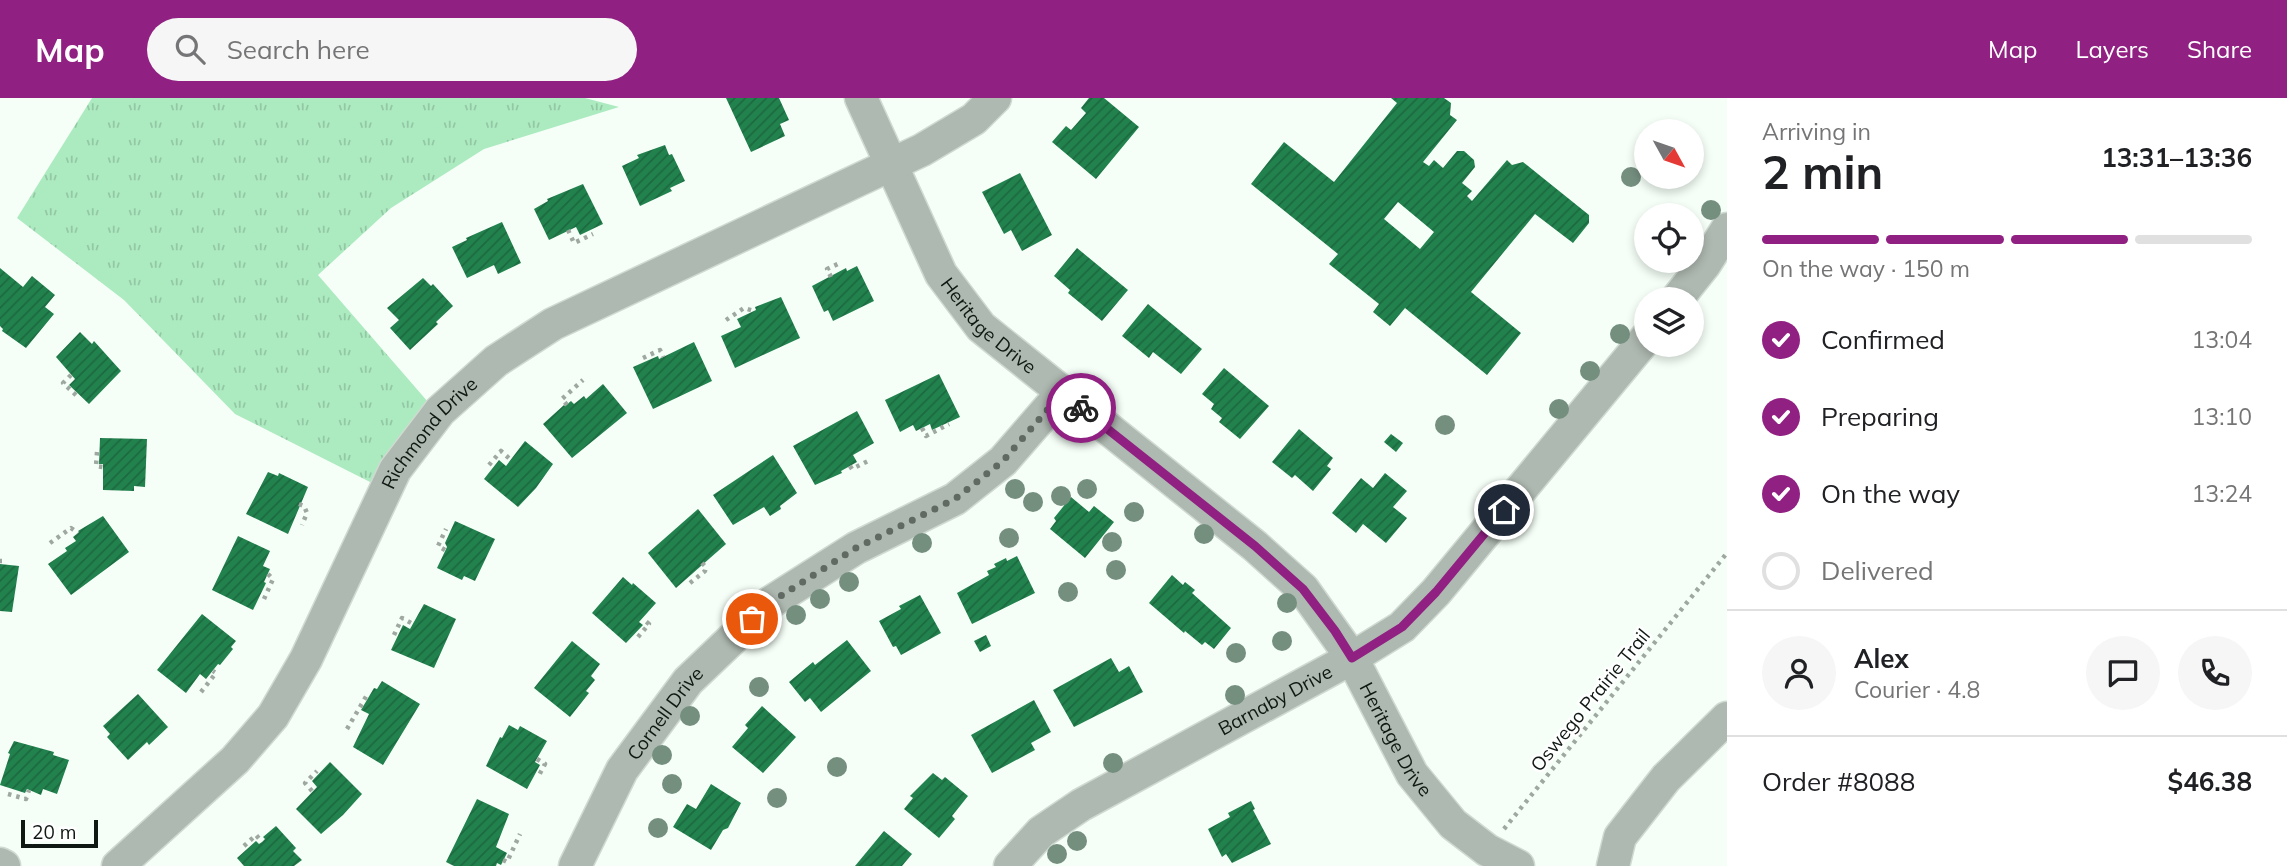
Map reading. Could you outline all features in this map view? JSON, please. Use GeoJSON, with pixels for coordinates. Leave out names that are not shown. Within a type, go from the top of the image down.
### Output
{"type":"FeatureCollection","features":[{"type":"Feature","properties":{"kind":"street","name":"Heritage Drive"},"geometry":{"type":"LineString","coordinates":[[861,98],[941,274],[981,327],[1255,546],[1303,589],[1352,658],[1412,774],[1453,824],[1487,850],[1518,866]]}},
{"type":"Feature","properties":{"kind":"street","name":"Richmond Drive"},"geometry":{"type":"LineString","coordinates":[[118,866],[234,760],[273,716],[306,659],[395,470],[440,411],[496,361],[554,324],[922,150],[974,119],[995,98]]}},
{"type":"Feature","properties":{"kind":"street"},"geometry":{"type":"LineString","coordinates":[[1687,287],[1727,229]]}},
{"type":"Feature","properties":{"kind":"street","name":"Barnaby Drive"},"geometry":{"type":"LineString","coordinates":[[1010,866],[1041,832],[1082,805],[1352,658],[1402,627],[1436,592],[1634,353]]}},
{"type":"Feature","properties":{"kind":"street","name":"Cornell Drive"},"geometry":{"type":"LineString","coordinates":[[575,866],[622,770],[688,681],[771,602],[856,548],[955,499],[1003,461],[1062,393]]}},
{"type":"Feature","properties":{"kind":"street"},"geometry":{"type":"LineString","coordinates":[[1613,866],[1620,837],[1665,778],[1727,718]]}},
{"type":"Feature","properties":{"kind":"path"},"geometry":{"type":"LineString","coordinates":[[568,230],[574,243],[593,234]]}},
{"type":"Feature","properties":{"kind":"path"},"geometry":{"type":"LineString","coordinates":[[831,277],[827,269],[842,262]]}},
{"type":"Feature","properties":{"kind":"path"},"geometry":{"type":"LineString","coordinates":[[726,320],[744,308],[754,311]]}},
{"type":"Feature","properties":{"kind":"path"},"geometry":{"type":"LineString","coordinates":[[643,358],[660,350],[663,357]]}},
{"type":"Feature","properties":{"kind":"path"},"geometry":{"type":"LineString","coordinates":[[71,375],[63,383],[77,396]]}},
{"type":"Feature","properties":{"kind":"path"},"geometry":{"type":"LineString","coordinates":[[567,405],[562,399],[583,380]]}},
{"type":"Feature","properties":{"kind":"path"},"geometry":{"type":"LineString","coordinates":[[922,428],[926,436],[949,424]]}},
{"type":"Feature","properties":{"kind":"path"},"geometry":{"type":"LineString","coordinates":[[489,466],[501,451],[511,460]]}},
{"type":"Feature","properties":{"kind":"path"},"geometry":{"type":"LineString","coordinates":[[97,452],[96,466],[103,467]]}},
{"type":"Feature","properties":{"kind":"path"},"geometry":{"type":"LineString","coordinates":[[850,466],[852,469],[868,461]]}},
{"type":"Feature","properties":{"kind":"path"},"geometry":{"type":"LineString","coordinates":[[299,504],[304,506],[307,513],[302,525]]}},
{"type":"Feature","properties":{"kind":"path"},"geometry":{"type":"LineString","coordinates":[[50,543],[71,528],[78,533]]}},
{"type":"Feature","properties":{"kind":"path"},"geometry":{"type":"LineString","coordinates":[[446,530],[438,545],[446,550]]}},
{"type":"Feature","properties":{"kind":"path","name":"Oswego Prairie Trail"},"geometry":{"type":"LineString","coordinates":[[1487,850],[1727,553]]}},
{"type":"Feature","properties":{"kind":"path"},"geometry":{"type":"LineString","coordinates":[[690,583],[705,571],[706,567],[702,563]]}},
{"type":"Feature","properties":{"kind":"path"},"geometry":{"type":"LineString","coordinates":[[264,599],[273,579],[268,574]]}},
{"type":"Feature","properties":{"kind":"path"},"geometry":{"type":"LineString","coordinates":[[394,635],[402,618],[413,624]]}},
{"type":"Feature","properties":{"kind":"path"},"geometry":{"type":"LineString","coordinates":[[638,637],[649,624],[643,619]]}},
{"type":"Feature","properties":{"kind":"path"},"geometry":{"type":"LineString","coordinates":[[201,692],[216,673],[213,671]]}},
{"type":"Feature","properties":{"kind":"path"},"geometry":{"type":"LineString","coordinates":[[347,729],[367,695],[369,696]]}},
{"type":"Feature","properties":{"kind":"path"},"geometry":{"type":"LineString","coordinates":[[537,760],[545,764],[538,778]]}},
{"type":"Feature","properties":{"kind":"path"},"geometry":{"type":"LineString","coordinates":[[312,791],[305,783],[317,771]]}},
{"type":"Feature","properties":{"kind":"path"},"geometry":{"type":"LineString","coordinates":[[8,794],[26,799],[29,790]]}},
{"type":"Feature","properties":{"kind":"path"},"geometry":{"type":"LineString","coordinates":[[503,860],[507,862],[520,834]]}},
{"type":"Feature","properties":{"kind":"path"},"geometry":{"type":"LineString","coordinates":[[244,846],[256,835],[262,842]]}},
{"type":"Feature","properties":{"kind":"green space"},"geometry":{"type":"Polygon","coordinates":[[[92,98],[585,98],[619,107],[484,149],[391,208],[318,275],[428,402],[393,445],[372,483],[235,414],[124,300],[17,218],[92,98]]]}},
{"type":"Feature","properties":{"kind":"building"},"geometry":{"type":"Polygon","coordinates":[[[726,98],[779,98],[789,120],[780,124],[785,136],[751,152],[726,98]]]}},
{"type":"Feature","properties":{"kind":"building"},"geometry":{"type":"Polygon","coordinates":[[[1089,98],[1104,98],[1139,127],[1096,179],[1052,142],[1066,126],[1071,130],[1086,113],[1081,108],[1089,98]]]}},
{"type":"Feature","properties":{"kind":"building"},"geometry":{"type":"Polygon","coordinates":[[[1391,98],[1444,98],[1451,103],[1450,115],[1457,120],[1423,162],[1429,166],[1434,160],[1443,168],[1457,151],[1464,151],[1474,160],[1475,167],[1462,183],[1472,191],[1467,196],[1472,201],[1507,160],[1512,165],[1523,162],[1589,215],[1589,223],[1573,243],[1535,214],[1471,292],[1521,333],[1487,375],[1405,308],[1390,326],[1373,312],[1379,304],[1329,264],[1338,254],[1251,184],[1284,142],[1334,182],[1397,103],[1391,98]],[[1398,202],[1384,219],[1420,249],[1434,232],[1398,202]]]}},
{"type":"Feature","properties":{"kind":"building"},"geometry":{"type":"Polygon","coordinates":[[[665,145],[685,181],[670,188],[672,191],[640,206],[622,166],[639,158],[637,155],[665,145]]]}},
{"type":"Feature","properties":{"kind":"building"},"geometry":{"type":"Polygon","coordinates":[[[1020,173],[1052,235],[1022,251],[1011,230],[1004,234],[982,192],[1020,173]]]}},
{"type":"Feature","properties":{"kind":"building"},"geometry":{"type":"Polygon","coordinates":[[[583,184],[603,224],[580,235],[576,227],[549,240],[534,209],[548,201],[547,199],[583,184]]]}},
{"type":"Feature","properties":{"kind":"building"},"geometry":{"type":"Polygon","coordinates":[[[502,222],[521,263],[498,274],[494,265],[467,278],[452,247],[502,222]]]}},
{"type":"Feature","properties":{"kind":"building"},"geometry":{"type":"Polygon","coordinates":[[[1077,248],[1128,290],[1102,321],[1068,293],[1070,290],[1054,276],[1077,248]]]}},
{"type":"Feature","properties":{"kind":"building"},"geometry":{"type":"Polygon","coordinates":[[[857,266],[874,301],[833,321],[828,310],[824,312],[812,286],[846,268],[847,271],[857,266]]]}},
{"type":"Feature","properties":{"kind":"building"},"geometry":{"type":"Polygon","coordinates":[[[0,268],[23,287],[32,276],[55,295],[45,307],[54,314],[26,348],[2,331],[0,326],[0,268]]]}},
{"type":"Feature","properties":{"kind":"building"},"geometry":{"type":"Polygon","coordinates":[[[423,278],[431,286],[433,284],[453,306],[410,350],[390,328],[399,320],[387,308],[423,278]]]}},
{"type":"Feature","properties":{"kind":"building"},"geometry":{"type":"Polygon","coordinates":[[[781,297],[800,338],[735,368],[721,336],[741,327],[737,319],[756,310],[755,307],[781,297]]]}},
{"type":"Feature","properties":{"kind":"building"},"geometry":{"type":"Polygon","coordinates":[[[1148,304],[1202,349],[1181,374],[1153,352],[1149,358],[1122,336],[1148,304]]]}},
{"type":"Feature","properties":{"kind":"building"},"geometry":{"type":"Polygon","coordinates":[[[80,332],[92,344],[94,341],[121,371],[89,404],[69,385],[75,379],[56,357],[80,332]]]}},
{"type":"Feature","properties":{"kind":"building"},"geometry":{"type":"Polygon","coordinates":[[[694,342],[712,381],[653,409],[633,367],[658,356],[659,359],[694,342]]]}},
{"type":"Feature","properties":{"kind":"building"},"geometry":{"type":"Polygon","coordinates":[[[1224,368],[1269,406],[1240,439],[1219,422],[1222,418],[1211,409],[1214,404],[1202,394],[1224,368]]]}},
{"type":"Feature","properties":{"kind":"building"},"geometry":{"type":"Polygon","coordinates":[[[939,374],[960,417],[932,430],[930,424],[916,431],[913,425],[900,432],[885,400],[939,374]]]}},
{"type":"Feature","properties":{"kind":"building"},"geometry":{"type":"Polygon","coordinates":[[[603,384],[627,413],[572,458],[543,424],[564,405],[571,401],[574,404],[584,396],[586,399],[603,384]]]}},
{"type":"Feature","properties":{"kind":"building"},"geometry":{"type":"Polygon","coordinates":[[[857,411],[874,443],[853,455],[857,462],[841,471],[842,473],[815,485],[793,446],[857,411]]]}},
{"type":"Feature","properties":{"kind":"building"},"geometry":{"type":"Polygon","coordinates":[[[1299,429],[1333,458],[1327,466],[1331,469],[1313,491],[1295,475],[1292,478],[1272,462],[1299,429]]]}},
{"type":"Feature","properties":{"kind":"building"},"geometry":{"type":"Polygon","coordinates":[[[1391,434],[1403,443],[1396,452],[1384,442],[1391,434]]]}},
{"type":"Feature","properties":{"kind":"building"},"geometry":{"type":"Polygon","coordinates":[[[100,438],[147,439],[145,487],[134,486],[134,491],[103,490],[103,464],[99,464],[100,438]]]}},
{"type":"Feature","properties":{"kind":"building"},"geometry":{"type":"Polygon","coordinates":[[[525,441],[553,464],[518,507],[484,479],[499,460],[506,466],[525,441]]]}},
{"type":"Feature","properties":{"kind":"building"},"geometry":{"type":"Polygon","coordinates":[[[773,455],[797,493],[770,516],[764,507],[733,525],[713,495],[773,455]]]}},
{"type":"Feature","properties":{"kind":"building"},"geometry":{"type":"Polygon","coordinates":[[[268,472],[278,476],[279,473],[308,487],[288,534],[246,514],[268,472]]]}},
{"type":"Feature","properties":{"kind":"building"},"geometry":{"type":"Polygon","coordinates":[[[1385,473],[1407,491],[1393,507],[1407,518],[1386,543],[1363,524],[1356,533],[1332,513],[1361,478],[1373,488],[1385,473]]]}},
{"type":"Feature","properties":{"kind":"building"},"geometry":{"type":"Polygon","coordinates":[[[1071,497],[1089,512],[1094,506],[1114,522],[1085,558],[1050,529],[1056,521],[1054,518],[1071,497]]]}},
{"type":"Feature","properties":{"kind":"building"},"geometry":{"type":"Polygon","coordinates":[[[698,509],[726,544],[676,588],[648,553],[698,509]]]}},
{"type":"Feature","properties":{"kind":"building"},"geometry":{"type":"Polygon","coordinates":[[[103,516],[129,552],[71,595],[48,564],[67,551],[65,548],[76,541],[73,537],[78,531],[103,516]]]}},
{"type":"Feature","properties":{"kind":"building"},"geometry":{"type":"Polygon","coordinates":[[[455,521],[495,539],[475,581],[464,576],[462,580],[437,568],[455,521]]]}},
{"type":"Feature","properties":{"kind":"building"},"geometry":{"type":"Polygon","coordinates":[[[238,536],[270,551],[263,566],[270,569],[264,582],[266,583],[253,610],[212,590],[238,536]]]}},
{"type":"Feature","properties":{"kind":"building"},"geometry":{"type":"Polygon","coordinates":[[[1017,556],[1035,593],[972,624],[957,593],[989,575],[987,571],[996,567],[994,564],[1017,556]]]}},
{"type":"Feature","properties":{"kind":"building"},"geometry":{"type":"Polygon","coordinates":[[[0,564],[19,566],[12,612],[0,611],[0,564]]]}},
{"type":"Feature","properties":{"kind":"building"},"geometry":{"type":"Polygon","coordinates":[[[1172,575],[1183,585],[1185,582],[1195,590],[1192,593],[1231,628],[1214,649],[1205,642],[1202,645],[1185,631],[1184,633],[1149,603],[1172,575]]]}},
{"type":"Feature","properties":{"kind":"building"},"geometry":{"type":"Polygon","coordinates":[[[623,577],[656,603],[639,622],[643,625],[626,643],[592,613],[623,577]]]}},
{"type":"Feature","properties":{"kind":"building"},"geometry":{"type":"Polygon","coordinates":[[[920,595],[941,633],[901,655],[896,646],[893,647],[879,621],[920,595]]]}},
{"type":"Feature","properties":{"kind":"building"},"geometry":{"type":"Polygon","coordinates":[[[424,604],[456,619],[434,668],[391,650],[403,625],[410,629],[424,604]]]}},
{"type":"Feature","properties":{"kind":"building"},"geometry":{"type":"Polygon","coordinates":[[[202,614],[236,641],[220,665],[218,664],[206,679],[200,674],[186,693],[157,670],[202,614]]]}},
{"type":"Feature","properties":{"kind":"building"},"geometry":{"type":"Polygon","coordinates":[[[986,635],[991,646],[980,652],[974,641],[986,635]]]}},
{"type":"Feature","properties":{"kind":"building"},"geometry":{"type":"Polygon","coordinates":[[[847,640],[871,671],[821,712],[810,698],[805,702],[789,682],[813,662],[815,665],[847,640]]]}},
{"type":"Feature","properties":{"kind":"building"},"geometry":{"type":"Polygon","coordinates":[[[572,641],[600,664],[591,676],[595,680],[586,691],[589,693],[570,717],[534,688],[572,641]]]}},
{"type":"Feature","properties":{"kind":"building"},"geometry":{"type":"Polygon","coordinates":[[[1111,658],[1119,672],[1129,666],[1143,692],[1074,727],[1053,690],[1111,658]]]}},
{"type":"Feature","properties":{"kind":"building"},"geometry":{"type":"Polygon","coordinates":[[[382,681],[420,704],[383,765],[353,747],[369,714],[361,710],[374,688],[377,689],[382,681]]]}},
{"type":"Feature","properties":{"kind":"building"},"geometry":{"type":"Polygon","coordinates":[[[138,694],[168,727],[128,760],[107,737],[110,734],[103,726],[138,694]]]}},
{"type":"Feature","properties":{"kind":"building"},"geometry":{"type":"Polygon","coordinates":[[[1034,700],[1051,732],[1031,743],[1035,750],[992,773],[971,735],[1034,700]]]}},
{"type":"Feature","properties":{"kind":"building"},"geometry":{"type":"Polygon","coordinates":[[[762,706],[796,737],[763,773],[732,747],[748,728],[745,725],[762,706]]]}},
{"type":"Feature","properties":{"kind":"building"},"geometry":{"type":"Polygon","coordinates":[[[509,725],[518,730],[520,726],[547,741],[535,762],[540,765],[527,789],[486,766],[509,725]]]}},
{"type":"Feature","properties":{"kind":"building"},"geometry":{"type":"Polygon","coordinates":[[[14,741],[54,752],[53,755],[69,760],[57,794],[43,789],[41,795],[27,789],[25,793],[0,785],[14,741]]]}},
{"type":"Feature","properties":{"kind":"building"},"geometry":{"type":"Polygon","coordinates":[[[330,762],[362,794],[321,834],[296,809],[317,787],[312,781],[330,762]]]}},
{"type":"Feature","properties":{"kind":"building"},"geometry":{"type":"Polygon","coordinates":[[[933,773],[942,780],[945,777],[968,796],[952,816],[955,819],[939,838],[904,809],[913,798],[910,796],[933,773]]]}},
{"type":"Feature","properties":{"kind":"building"},"geometry":{"type":"Polygon","coordinates":[[[711,784],[741,803],[728,828],[723,830],[711,850],[673,827],[687,804],[696,809],[711,784]]]}},
{"type":"Feature","properties":{"kind":"building"},"geometry":{"type":"Polygon","coordinates":[[[477,799],[509,814],[496,847],[507,853],[501,865],[454,866],[446,862],[477,799]]]}},
{"type":"Feature","properties":{"kind":"building"},"geometry":{"type":"Polygon","coordinates":[[[1251,801],[1271,844],[1232,863],[1226,854],[1222,857],[1208,829],[1230,817],[1228,813],[1251,801]]]}},
{"type":"Feature","properties":{"kind":"building"},"geometry":{"type":"Polygon","coordinates":[[[276,826],[296,848],[293,851],[302,860],[294,866],[244,866],[237,858],[256,841],[259,844],[262,842],[265,839],[263,837],[276,826]]]}},
{"type":"Feature","properties":{"kind":"building"},"geometry":{"type":"Polygon","coordinates":[[[884,831],[912,854],[902,866],[855,866],[884,831]]]}},
{"type":"Feature","properties":{"kind":"way so far"},"geometry":{"type":"LineString","coordinates":[[752,619],[771,602],[856,548],[955,499],[1003,461],[1062,393],[1081,408]]}},
{"type":"Feature","properties":{"kind":"route"},"geometry":{"type":"LineString","coordinates":[[1081,408],[1255,546],[1303,589],[1352,658],[1402,627],[1436,592],[1504,510]]}}]}
